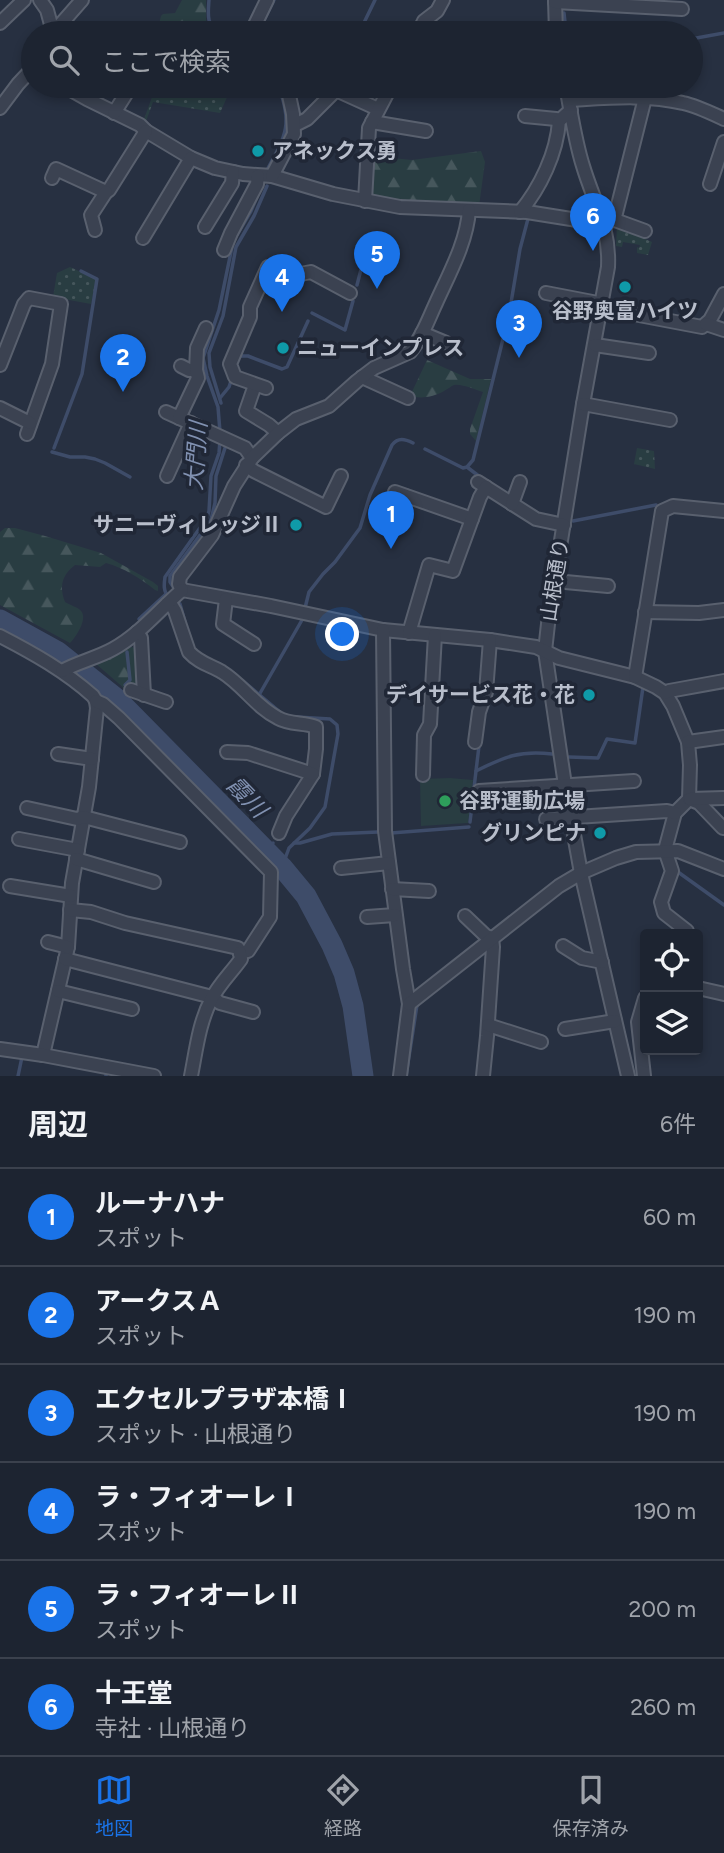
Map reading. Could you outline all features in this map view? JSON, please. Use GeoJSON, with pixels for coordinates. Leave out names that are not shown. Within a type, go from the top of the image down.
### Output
{"type":"FeatureCollection","features":[{"type":"Feature","properties":{"kind":"street"},"geometry":{"type":"LineString","coordinates":[[0,23],[24,0]]}},
{"type":"Feature","properties":{"kind":"street"},"geometry":{"type":"LineString","coordinates":[[40,0],[50,21]]}},
{"type":"Feature","properties":{"kind":"street"},"geometry":{"type":"LineString","coordinates":[[63,21],[82,0]]}},
{"type":"Feature","properties":{"kind":"street"},"geometry":{"type":"LineString","coordinates":[[257,21],[267,0]]}},
{"type":"Feature","properties":{"kind":"street"},"geometry":{"type":"LineString","coordinates":[[424,21],[437,11],[443,0]]}},
{"type":"Feature","properties":{"kind":"street"},"geometry":{"type":"LineString","coordinates":[[556,21],[555,1],[600,6],[667,4],[682,9]]}},
{"type":"Feature","properties":{"kind":"street"},"geometry":{"type":"LineString","coordinates":[[0,108],[21,81]]}},
{"type":"Feature","properties":{"kind":"street"},"geometry":{"type":"LineString","coordinates":[[86,98],[140,125],[191,158],[233,173],[272,176],[333,194],[414,209],[527,212],[596,225],[608,222],[645,231]]}},
{"type":"Feature","properties":{"kind":"street"},"geometry":{"type":"LineString","coordinates":[[114,113],[123,98]]}},
{"type":"Feature","properties":{"kind":"street"},"geometry":{"type":"LineString","coordinates":[[272,176],[293,134],[295,125],[289,98]]}},
{"type":"Feature","properties":{"kind":"street"},"geometry":{"type":"LineString","coordinates":[[295,125],[307,119],[327,98]]}},
{"type":"Feature","properties":{"kind":"street"},"geometry":{"type":"LineString","coordinates":[[356,98],[378,109]]}},
{"type":"Feature","properties":{"kind":"street"},"geometry":{"type":"LineString","coordinates":[[365,201],[369,128],[384,98]]}},
{"type":"Feature","properties":{"kind":"street","name":"山根通り"},"geometry":{"type":"LineString","coordinates":[[569,98],[583,167],[608,222],[609,259],[583,404],[545,651],[570,818],[628,1076]]}},
{"type":"Feature","properties":{"kind":"street"},"geometry":{"type":"LineString","coordinates":[[608,222],[616,213],[645,98]]}},
{"type":"Feature","properties":{"kind":"street"},"geometry":{"type":"LineString","coordinates":[[527,212],[548,163],[559,121],[570,105],[645,98],[665,99],[689,104],[724,119]]}},
{"type":"Feature","properties":{"kind":"street"},"geometry":{"type":"LineString","coordinates":[[525,116],[559,121]]}},
{"type":"Feature","properties":{"kind":"street"},"geometry":{"type":"LineString","coordinates":[[372,122],[426,131]]}},
{"type":"Feature","properties":{"kind":"street"},"geometry":{"type":"LineString","coordinates":[[95,230],[91,215],[146,131]]}},
{"type":"Feature","properties":{"kind":"street"},"geometry":{"type":"LineString","coordinates":[[710,184],[724,142]]}},
{"type":"Feature","properties":{"kind":"street"},"geometry":{"type":"LineString","coordinates":[[143,230],[191,158]]}},
{"type":"Feature","properties":{"kind":"street"},"geometry":{"type":"LineString","coordinates":[[52,178],[56,169],[106,192]]}},
{"type":"Feature","properties":{"kind":"street"},"geometry":{"type":"LineString","coordinates":[[205,227],[232,183],[233,173]]}},
{"type":"Feature","properties":{"kind":"street"},"geometry":{"type":"LineString","coordinates":[[225,250],[257,184],[258,176]]}},
{"type":"Feature","properties":{"kind":"street"},"geometry":{"type":"LineString","coordinates":[[279,834],[286,816],[313,774],[316,727],[285,722],[273,716],[225,674],[189,652],[172,607],[180,577],[212,535],[234,486],[249,462],[278,433],[296,419],[329,406],[374,368],[410,352],[422,333],[461,246],[470,210]]}},
{"type":"Feature","properties":{"kind":"street"},"geometry":{"type":"LineString","coordinates":[[278,433],[246,411],[261,386],[235,377],[230,364],[250,317],[250,307],[268,267],[282,274],[326,274],[350,293]]}},
{"type":"Feature","properties":{"kind":"street"},"geometry":{"type":"LineString","coordinates":[[546,293],[698,327],[706,324],[724,294]]}},
{"type":"Feature","properties":{"kind":"street"},"geometry":{"type":"LineString","coordinates":[[0,365],[4,344],[29,294],[61,304],[52,364],[28,429],[0,408]]}},
{"type":"Feature","properties":{"kind":"street"},"geometry":{"type":"LineString","coordinates":[[706,324],[724,330]]}},
{"type":"Feature","properties":{"kind":"street"},"geometry":{"type":"LineString","coordinates":[[167,476],[198,378],[197,348],[205,328]]}},
{"type":"Feature","properties":{"kind":"street"},"geometry":{"type":"LineString","coordinates":[[422,333],[446,343]]}},
{"type":"Feature","properties":{"kind":"street"},"geometry":{"type":"LineString","coordinates":[[595,345],[649,353]]}},
{"type":"Feature","properties":{"kind":"street"},"geometry":{"type":"LineString","coordinates":[[181,366],[196,370]]}},
{"type":"Feature","properties":{"kind":"street"},"geometry":{"type":"LineString","coordinates":[[362,377],[408,398]]}},
{"type":"Feature","properties":{"kind":"street"},"geometry":{"type":"LineString","coordinates":[[583,404],[670,420]]}},
{"type":"Feature","properties":{"kind":"street"},"geometry":{"type":"LineString","coordinates":[[166,412],[245,448],[254,471],[326,507],[341,476]]}},
{"type":"Feature","properties":{"kind":"street"},"geometry":{"type":"LineString","coordinates":[[512,504],[520,482]]}},
{"type":"Feature","properties":{"kind":"street"},"geometry":{"type":"LineString","coordinates":[[409,633],[429,565],[453,571],[480,497],[482,484],[536,519],[564,525]]}},
{"type":"Feature","properties":{"kind":"street"},"geometry":{"type":"LineString","coordinates":[[393,525],[400,494],[472,519]]}},
{"type":"Feature","properties":{"kind":"street"},"geometry":{"type":"LineString","coordinates":[[635,677],[662,511],[673,506],[724,511]]}},
{"type":"Feature","properties":{"kind":"street"},"geometry":{"type":"LineString","coordinates":[[555,581],[607,586]]}},
{"type":"Feature","properties":{"kind":"street"},"geometry":{"type":"LineString","coordinates":[[64,670],[111,650],[138,632],[175,597],[226,599],[383,630],[536,647],[571,661],[635,677],[665,693],[688,742],[689,799]]}},
{"type":"Feature","properties":{"kind":"street"},"geometry":{"type":"LineString","coordinates":[[226,599],[223,624],[254,644]]}},
{"type":"Feature","properties":{"kind":"street"},"geometry":{"type":"LineString","coordinates":[[645,612],[699,613],[724,610]]}},
{"type":"Feature","properties":{"kind":"street"},"geometry":{"type":"LineString","coordinates":[[383,630],[385,831],[409,1004],[400,1076]]}},
{"type":"Feature","properties":{"kind":"street"},"geometry":{"type":"LineString","coordinates":[[138,632],[141,638],[144,695]]}},
{"type":"Feature","properties":{"kind":"street"},"geometry":{"type":"LineString","coordinates":[[423,775],[429,757],[424,735],[435,712],[435,635]]}},
{"type":"Feature","properties":{"kind":"street"},"geometry":{"type":"LineString","coordinates":[[0,636],[64,670],[85,688],[96,701],[119,718],[271,872],[271,911],[268,922],[248,951],[240,953]]}},
{"type":"Feature","properties":{"kind":"street"},"geometry":{"type":"LineString","coordinates":[[479,736],[479,712],[486,692],[490,640]]}},
{"type":"Feature","properties":{"kind":"street"},"geometry":{"type":"LineString","coordinates":[[665,693],[724,681]]}},
{"type":"Feature","properties":{"kind":"street"},"geometry":{"type":"LineString","coordinates":[[131,690],[166,702]]}},
{"type":"Feature","properties":{"kind":"street"},"geometry":{"type":"LineString","coordinates":[[43,1055],[67,953],[70,903],[92,759],[96,701]]}},
{"type":"Feature","properties":{"kind":"street"},"geometry":{"type":"LineString","coordinates":[[688,742],[724,737]]}},
{"type":"Feature","properties":{"kind":"street"},"geometry":{"type":"LineString","coordinates":[[227,752],[248,753],[313,774]]}},
{"type":"Feature","properties":{"kind":"street"},"geometry":{"type":"LineString","coordinates":[[58,754],[92,759]]}},
{"type":"Feature","properties":{"kind":"street"},"geometry":{"type":"LineString","coordinates":[[479,791],[634,781]]}},
{"type":"Feature","properties":{"kind":"street"},"geometry":{"type":"LineString","coordinates":[[684,929],[664,913],[661,902],[672,871],[665,850],[675,813],[689,799],[724,797]]}},
{"type":"Feature","properties":{"kind":"street"},"geometry":{"type":"LineString","coordinates":[[689,799],[699,803],[723,828]]}},
{"type":"Feature","properties":{"kind":"street"},"geometry":{"type":"LineString","coordinates":[[27,808],[77,819],[84,817],[172,843]]}},
{"type":"Feature","properties":{"kind":"street"},"geometry":{"type":"LineString","coordinates":[[546,819],[667,811],[675,813]]}},
{"type":"Feature","properties":{"kind":"street"},"geometry":{"type":"LineString","coordinates":[[19,839],[77,854],[139,883],[155,882]]}},
{"type":"Feature","properties":{"kind":"street"},"geometry":{"type":"LineString","coordinates":[[409,1004],[559,886],[616,858],[636,852],[678,851],[724,869]]}},
{"type":"Feature","properties":{"kind":"street"},"geometry":{"type":"LineString","coordinates":[[341,868],[388,863]]}},
{"type":"Feature","properties":{"kind":"street"},"geometry":{"type":"LineString","coordinates":[[10,886],[70,903],[125,923],[238,948],[242,959],[212,997],[201,1028],[191,1076]]}},
{"type":"Feature","properties":{"kind":"street"},"geometry":{"type":"LineString","coordinates":[[392,889],[429,891]]}},
{"type":"Feature","properties":{"kind":"street"},"geometry":{"type":"LineString","coordinates":[[367,917],[396,915]]}},
{"type":"Feature","properties":{"kind":"street"},"geometry":{"type":"LineString","coordinates":[[465,916],[486,936],[492,938]]}},
{"type":"Feature","properties":{"kind":"street"},"geometry":{"type":"LineString","coordinates":[[483,1076],[494,947],[492,938]]}},
{"type":"Feature","properties":{"kind":"street"},"geometry":{"type":"LineString","coordinates":[[48,942],[67,953],[253,1012]]}},
{"type":"Feature","properties":{"kind":"street"},"geometry":{"type":"LineString","coordinates":[[563,946],[582,958],[602,962]]}},
{"type":"Feature","properties":{"kind":"street"},"geometry":{"type":"LineString","coordinates":[[703,989],[724,994]]}},
{"type":"Feature","properties":{"kind":"street"},"geometry":{"type":"LineString","coordinates":[[58,991],[126,1004]]}},
{"type":"Feature","properties":{"kind":"street"},"geometry":{"type":"LineString","coordinates":[[640,1015],[640,1037]]}},
{"type":"Feature","properties":{"kind":"street"},"geometry":{"type":"LineString","coordinates":[[565,1029],[615,1021]]}},
{"type":"Feature","properties":{"kind":"street"},"geometry":{"type":"LineString","coordinates":[[488,1025],[541,1042]]}},
{"type":"Feature","properties":{"kind":"street"},"geometry":{"type":"LineString","coordinates":[[0,1049],[43,1055],[101,1071],[153,1076]]}},
{"type":"Feature","properties":{"kind":"street"},"geometry":{"type":"LineString","coordinates":[[642,1055],[645,1076]]}},
{"type":"Feature","properties":{"kind":"green space"},"geometry":{"type":"Polygon","coordinates":[[[182,0],[206,0],[206,21],[160,21],[163,14],[175,13],[182,0]]]}},
{"type":"Feature","properties":{"kind":"green space"},"geometry":{"type":"Polygon","coordinates":[[[152,98],[227,98],[220,113],[153,102],[145,124],[143,122],[152,98]]]}},
{"type":"Feature","properties":{"kind":"green space"},"geometry":{"type":"Polygon","coordinates":[[[481,151],[485,162],[479,206],[414,205],[369,196],[371,156],[412,160],[481,151]]]}},
{"type":"Feature","properties":{"kind":"green space"},"geometry":{"type":"Polygon","coordinates":[[[617,225],[645,234],[643,238],[652,242],[648,255],[637,253],[637,247],[640,245],[623,242],[622,247],[616,246],[617,225]]]}},
{"type":"Feature","properties":{"kind":"green space"},"geometry":{"type":"Polygon","coordinates":[[[70,267],[96,279],[91,304],[53,297],[57,273],[70,267]]]}},
{"type":"Feature","properties":{"kind":"green space"},"geometry":{"type":"Polygon","coordinates":[[[427,360],[470,379],[491,379],[476,441],[470,434],[470,429],[483,392],[453,385],[432,396],[410,396],[427,360]]]}},
{"type":"Feature","properties":{"kind":"green space"},"geometry":{"type":"Polygon","coordinates":[[[637,448],[654,451],[655,469],[634,464],[637,448]]]}},
{"type":"Feature","properties":{"kind":"green space"},"geometry":{"type":"Polygon","coordinates":[[[5,528],[15,528],[101,553],[153,582],[158,586],[158,591],[132,574],[106,563],[100,567],[75,565],[67,573],[62,586],[65,602],[83,614],[80,628],[70,643],[0,605],[0,532],[5,528]]]}},
{"type":"Feature","properties":{"kind":"green space"},"geometry":{"type":"Polygon","coordinates":[[[130,646],[134,648],[137,684],[125,689],[95,663],[130,646]]]}},
{"type":"Feature","properties":{"kind":"green space","name":"谷野運動広場"},"geometry":{"type":"Polygon","coordinates":[[[420,779],[473,780],[468,823],[421,826],[420,779]]]}},
{"type":"Feature","properties":{"kind":"waterway","name":"大門川"},"geometry":{"type":"LineString","coordinates":[[209,0],[210,21]]}},
{"type":"Feature","properties":{"kind":"waterway"},"geometry":{"type":"LineString","coordinates":[[264,21],[274,0]]}},
{"type":"Feature","properties":{"kind":"waterway"},"geometry":{"type":"LineString","coordinates":[[365,21],[375,0]]}},
{"type":"Feature","properties":{"kind":"waterway"},"geometry":{"type":"LineString","coordinates":[[564,13],[565,21]]}},
{"type":"Feature","properties":{"kind":"waterway"},"geometry":{"type":"LineString","coordinates":[[703,37],[724,33]]}},
{"type":"Feature","properties":{"kind":"waterway","name":"大門川"},"geometry":{"type":"LineString","coordinates":[[268,168],[285,128],[283,98]]}},
{"type":"Feature","properties":{"kind":"waterway","name":"大門川"},"geometry":{"type":"LineString","coordinates":[[234,240],[263,183]]}},
{"type":"Feature","properties":{"kind":"waterway"},"geometry":{"type":"LineString","coordinates":[[221,403],[210,367],[209,353],[223,316],[236,247],[267,186]]}},
{"type":"Feature","properties":{"kind":"waterway"},"geometry":{"type":"LineString","coordinates":[[425,449],[463,468],[473,460],[509,315],[520,249],[529,215]]}},
{"type":"Feature","properties":{"kind":"waterway","name":"大門川"},"geometry":{"type":"LineString","coordinates":[[220,432],[218,407],[203,358],[219,310],[232,247]]}},
{"type":"Feature","properties":{"kind":"waterway"},"geometry":{"type":"LineString","coordinates":[[357,285],[365,254]]}},
{"type":"Feature","properties":{"kind":"waterway"},"geometry":{"type":"LineString","coordinates":[[54,448],[82,374],[97,279],[81,271]]}},
{"type":"Feature","properties":{"kind":"waterway"},"geometry":{"type":"LineString","coordinates":[[312,313],[345,330],[353,301]]}},
{"type":"Feature","properties":{"kind":"waterway"},"geometry":{"type":"LineString","coordinates":[[238,356],[248,356],[282,369],[287,367],[308,321]]}},
{"type":"Feature","properties":{"kind":"waterway"},"geometry":{"type":"LineString","coordinates":[[220,398],[231,381]]}},
{"type":"Feature","properties":{"kind":"waterway","name":"大門川"},"geometry":{"type":"LineString","coordinates":[[169,597],[165,590],[165,577],[207,518],[211,476],[219,453],[220,440]]}},
{"type":"Feature","properties":{"kind":"waterway"},"geometry":{"type":"LineString","coordinates":[[259,695],[302,620],[309,592],[360,528],[370,495],[392,445],[402,440],[413,443]]}},
{"type":"Feature","properties":{"kind":"waterway"},"geometry":{"type":"LineString","coordinates":[[174,588],[170,576],[211,520],[216,476],[225,448]]}},
{"type":"Feature","properties":{"kind":"waterway"},"geometry":{"type":"LineString","coordinates":[[52,452],[95,459],[130,477]]}},
{"type":"Feature","properties":{"kind":"waterway"},"geometry":{"type":"LineString","coordinates":[[467,467],[480,477]]}},
{"type":"Feature","properties":{"kind":"waterway"},"geometry":{"type":"LineString","coordinates":[[573,521],[656,505]]}},
{"type":"Feature","properties":{"kind":"waterway"},"geometry":{"type":"LineString","coordinates":[[139,619],[166,594]]}},
{"type":"Feature","properties":{"kind":"waterway","name":"大門川"},"geometry":{"type":"LineString","coordinates":[[176,601],[180,604],[185,622]]}},
{"type":"Feature","properties":{"kind":"waterway","name":"霞川"},"geometry":{"type":"LineString","coordinates":[[0,620],[58,652],[117,699],[282,867],[306,896],[344,973],[353,1006],[363,1076]]}},
{"type":"Feature","properties":{"kind":"waterway"},"geometry":{"type":"LineString","coordinates":[[125,685],[130,680],[127,652]]}},
{"type":"Feature","properties":{"kind":"waterway","name":"大門川"},"geometry":{"type":"LineString","coordinates":[[218,663],[235,674]]}},
{"type":"Feature","properties":{"kind":"waterway","name":"大門川"},"geometry":{"type":"LineString","coordinates":[[243,681],[280,712]]}},
{"type":"Feature","properties":{"kind":"waterway"},"geometry":{"type":"LineString","coordinates":[[569,757],[598,758],[607,739],[635,743],[643,687],[645,688]]}},
{"type":"Feature","properties":{"kind":"waterway","name":"霞川"},"geometry":{"type":"LineString","coordinates":[[109,693],[116,689]]}},
{"type":"Feature","properties":{"kind":"waterway","name":"大門川"},"geometry":{"type":"LineString","coordinates":[[282,867],[289,848],[310,828],[325,807],[338,734],[337,725],[330,719],[297,717]]}},
{"type":"Feature","properties":{"kind":"waterway"},"geometry":{"type":"LineString","coordinates":[[476,771],[479,746]]}},
{"type":"Feature","properties":{"kind":"waterway"},"geometry":{"type":"LineString","coordinates":[[470,822],[476,771],[512,756],[552,754]]}},
{"type":"Feature","properties":{"kind":"waterway"},"geometry":{"type":"LineString","coordinates":[[391,833],[469,827]]}},
{"type":"Feature","properties":{"kind":"waterway"},"geometry":{"type":"LineString","coordinates":[[294,843],[332,834],[378,832]]}},
{"type":"Feature","properties":{"kind":"waterway","name":"霞川"},"geometry":{"type":"LineString","coordinates":[[259,856],[273,843]]}},
{"type":"Feature","properties":{"kind":"waterway"},"geometry":{"type":"LineString","coordinates":[[678,872],[724,905]]}},
{"type":"Feature","properties":{"kind":"waterway"},"geometry":{"type":"LineString","coordinates":[[406,1076],[419,1003]]}},
{"type":"Feature","properties":{"kind":"waterway"},"geometry":{"type":"LineString","coordinates":[[18,1076],[22,1057]]}},
{"type":"Feature","properties":{"kind":"place","name":"アネックス勇"},"geometry":{"type":"Point","coordinates":[258,151]}},
{"type":"Feature","properties":{"kind":"place","name":"十王堂"},"geometry":{"type":"Point","coordinates":[593,251]}},
{"type":"Feature","properties":{"kind":"place","name":"谷野奥富ハイツ"},"geometry":{"type":"Point","coordinates":[625,287]}},
{"type":"Feature","properties":{"kind":"place","name":"ラ・フィオーレⅡ"},"geometry":{"type":"Point","coordinates":[377,289]}},
{"type":"Feature","properties":{"kind":"place","name":"ラ・フィオーレⅠ"},"geometry":{"type":"Point","coordinates":[282,312]}},
{"type":"Feature","properties":{"kind":"place","name":"ニューインプレス"},"geometry":{"type":"Point","coordinates":[283,348]}},
{"type":"Feature","properties":{"kind":"place","name":"エクセルプラザ本橋Ⅰ"},"geometry":{"type":"Point","coordinates":[519,358]}},
{"type":"Feature","properties":{"kind":"place","name":"アークスＡ"},"geometry":{"type":"Point","coordinates":[123,392]}},
{"type":"Feature","properties":{"kind":"place","name":"サニーヴィレッジⅡ"},"geometry":{"type":"Point","coordinates":[296,525]}},
{"type":"Feature","properties":{"kind":"place","name":"ルーナハナ"},"geometry":{"type":"Point","coordinates":[391,549]}},
{"type":"Feature","properties":{"kind":"place","name":"デイサービス花・花"},"geometry":{"type":"Point","coordinates":[589,695]}},
{"type":"Feature","properties":{"kind":"place","name":"谷野運動広場"},"geometry":{"type":"Point","coordinates":[445,801]}},
{"type":"Feature","properties":{"kind":"place","name":"グリンピナ"},"geometry":{"type":"Point","coordinates":[600,833]}}]}
